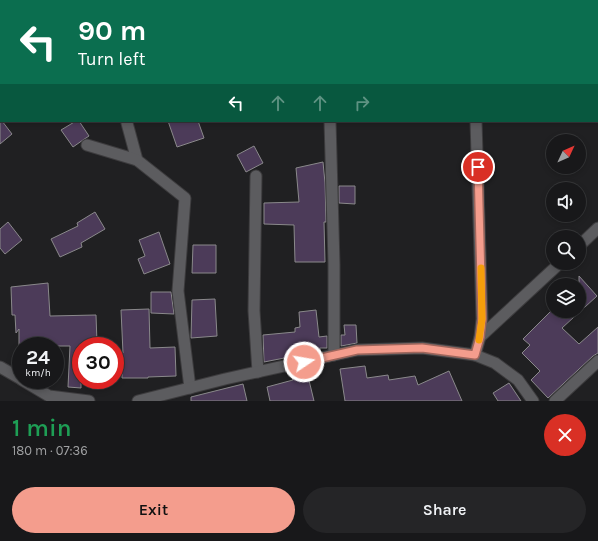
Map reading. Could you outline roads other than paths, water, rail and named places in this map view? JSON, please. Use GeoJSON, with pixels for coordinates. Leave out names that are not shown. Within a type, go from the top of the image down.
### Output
{"type":"FeatureCollection","features":[{"type":"Feature","properties":{"kind":"street"},"geometry":{"type":"LineString","coordinates":[[330,122],[334,264],[334,355]]}},
{"type":"Feature","properties":{"kind":"street"},"geometry":{"type":"LineString","coordinates":[[475,355],[480,337],[482,319],[476,122]]}},
{"type":"Feature","properties":{"kind":"street"},"geometry":{"type":"LineString","coordinates":[[127,123],[137,160]]}},
{"type":"Feature","properties":{"kind":"street"},"geometry":{"type":"LineString","coordinates":[[87,145],[137,160],[185,198],[178,291],[190,388]]}},
{"type":"Feature","properties":{"kind":"street"},"geometry":{"type":"LineString","coordinates":[[256,176],[254,311],[258,372]]}},
{"type":"Feature","properties":{"kind":"street"},"geometry":{"type":"LineString","coordinates":[[586,239],[598,228]]}},
{"type":"Feature","properties":{"kind":"street"},"geometry":{"type":"LineString","coordinates":[[480,337],[552,270]]}},
{"type":"Feature","properties":{"kind":"street"},"geometry":{"type":"LineString","coordinates":[[138,401],[357,350],[422,348],[475,355],[495,363],[518,380],[533,401]]}},
{"type":"Feature","properties":{"kind":"street"},"geometry":{"type":"LineString","coordinates":[[555,401],[598,361]]}},
{"type":"Feature","properties":{"kind":"street"},"geometry":{"type":"LineString","coordinates":[[0,367],[12,374]]}},
{"type":"Feature","properties":{"kind":"street"},"geometry":{"type":"LineString","coordinates":[[37,389],[49,396],[89,401]]}}]}
